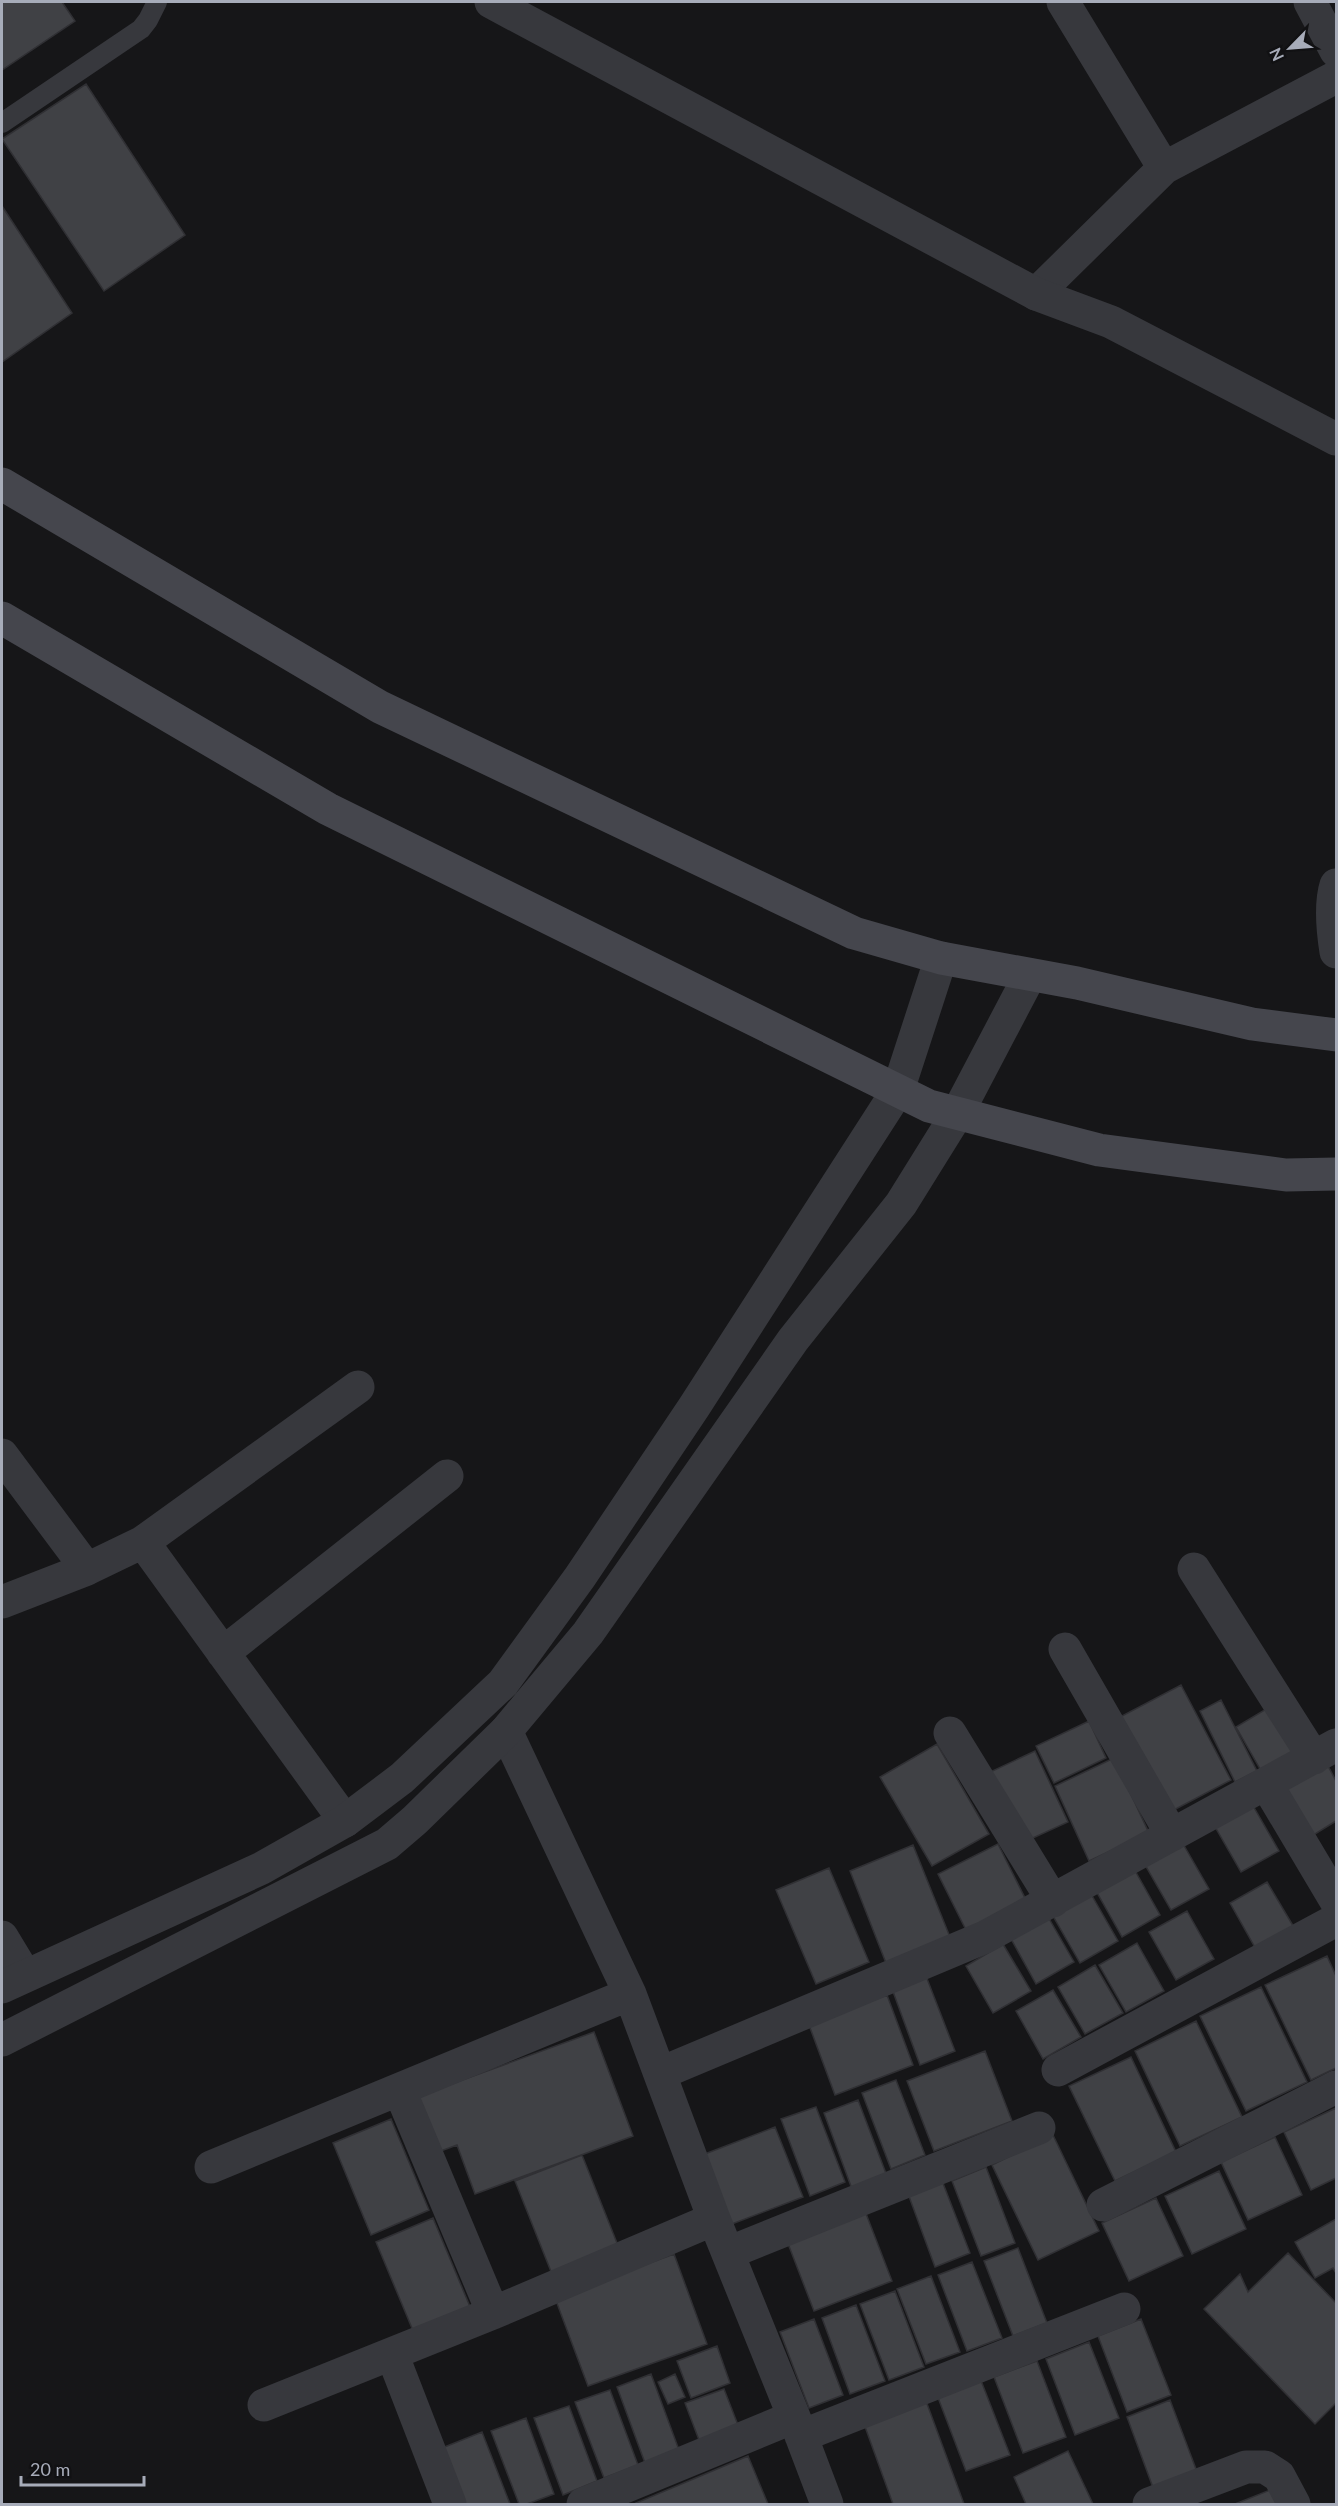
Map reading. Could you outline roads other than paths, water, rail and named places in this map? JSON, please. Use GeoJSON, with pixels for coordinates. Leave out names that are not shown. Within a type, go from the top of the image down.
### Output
{"type":"FeatureCollection","features":[{"type":"Feature","properties":{"kind":"main road"},"geometry":{"type":"LineString","coordinates":[[2,484],[380,707],[854,933],[941,958],[1077,983],[1252,1024],[1336,1035]]}},
{"type":"Feature","properties":{"kind":"main road"},"geometry":{"type":"LineString","coordinates":[[2,618],[328,809],[929,1106],[1099,1150],[1286,1175],[1336,1174]]}},
{"type":"Feature","properties":{"kind":"street"},"geometry":{"type":"LineString","coordinates":[[492,2],[1036,294],[1111,322],[1336,439]]}},
{"type":"Feature","properties":{"kind":"street"},"geometry":{"type":"LineString","coordinates":[[1063,2],[1164,168]]}},
{"type":"Feature","properties":{"kind":"street"},"geometry":{"type":"LineString","coordinates":[[1310,2],[1336,51]]}},
{"type":"Feature","properties":{"kind":"street"},"geometry":{"type":"LineString","coordinates":[[1036,294],[1164,168],[1336,77]]}},
{"type":"Feature","properties":{"kind":"street"},"geometry":{"type":"LineString","coordinates":[[1336,885],[1334,917],[1336,952]]}},
{"type":"Feature","properties":{"kind":"street"},"geometry":{"type":"LineString","coordinates":[[2,1937],[13,1981],[262,1869],[345,1821],[402,1778],[503,1683],[580,1578],[694,1407],[898,1090],[941,958]]}},
{"type":"Feature","properties":{"kind":"street"},"geometry":{"type":"LineString","coordinates":[[2,2040],[387,1844],[415,1820],[506,1731],[588,1633],[793,1340],[901,1204],[957,1114],[1030,975]]}},
{"type":"Feature","properties":{"kind":"street"},"geometry":{"type":"LineString","coordinates":[[2,1602],[87,1569],[143,1542],[358,1387]]}},
{"type":"Feature","properties":{"kind":"street"},"geometry":{"type":"LineString","coordinates":[[2,1455],[87,1569]]}},
{"type":"Feature","properties":{"kind":"street"},"geometry":{"type":"LineString","coordinates":[[223,1653],[447,1476]]}},
{"type":"Feature","properties":{"kind":"street"},"geometry":{"type":"LineString","coordinates":[[143,1542],[345,1821]]}},
{"type":"Feature","properties":{"kind":"street"},"geometry":{"type":"LineString","coordinates":[[661,2073],[985,1937],[1325,1752],[1194,1569]]}},
{"type":"Feature","properties":{"kind":"street"},"geometry":{"type":"LineString","coordinates":[[1065,1650],[1172,1835]]}},
{"type":"Feature","properties":{"kind":"street"},"geometry":{"type":"LineString","coordinates":[[506,1731],[630,1994],[714,2219],[827,2505]]}},
{"type":"Feature","properties":{"kind":"street"},"geometry":{"type":"LineString","coordinates":[[950,1733],[1053,1901]]}},
{"type":"Feature","properties":{"kind":"street"},"geometry":{"type":"LineString","coordinates":[[1267,1785],[1336,1901]]}},
{"type":"Feature","properties":{"kind":"street"},"geometry":{"type":"LineString","coordinates":[[1058,2070],[1336,1920]]}},
{"type":"Feature","properties":{"kind":"street"},"geometry":{"type":"LineString","coordinates":[[211,2167],[400,2091],[630,1994]]}},
{"type":"Feature","properties":{"kind":"street"},"geometry":{"type":"LineString","coordinates":[[1103,2205],[1336,2087]]}},
{"type":"Feature","properties":{"kind":"street"},"geometry":{"type":"LineString","coordinates":[[400,2091],[493,2313]]}},
{"type":"Feature","properties":{"kind":"street"},"geometry":{"type":"LineString","coordinates":[[728,2253],[1039,2128]]}},
{"type":"Feature","properties":{"kind":"street"},"geometry":{"type":"LineString","coordinates":[[264,2405],[493,2313],[714,2219]]}},
{"type":"Feature","properties":{"kind":"street"},"geometry":{"type":"LineString","coordinates":[[583,2505],[1124,2308]]}},
{"type":"Feature","properties":{"kind":"street"},"geometry":{"type":"LineString","coordinates":[[392,2354],[450,2505]]}},
{"type":"Feature","properties":{"kind":"street"},"geometry":{"type":"LineString","coordinates":[[1149,2505],[1245,2467],[1264,2467],[1279,2476],[1294,2505]]}},
{"type":"Feature","properties":{"kind":"lane"},"geometry":{"type":"LineString","coordinates":[[2,123],[141,29],[156,2]]}}]}
